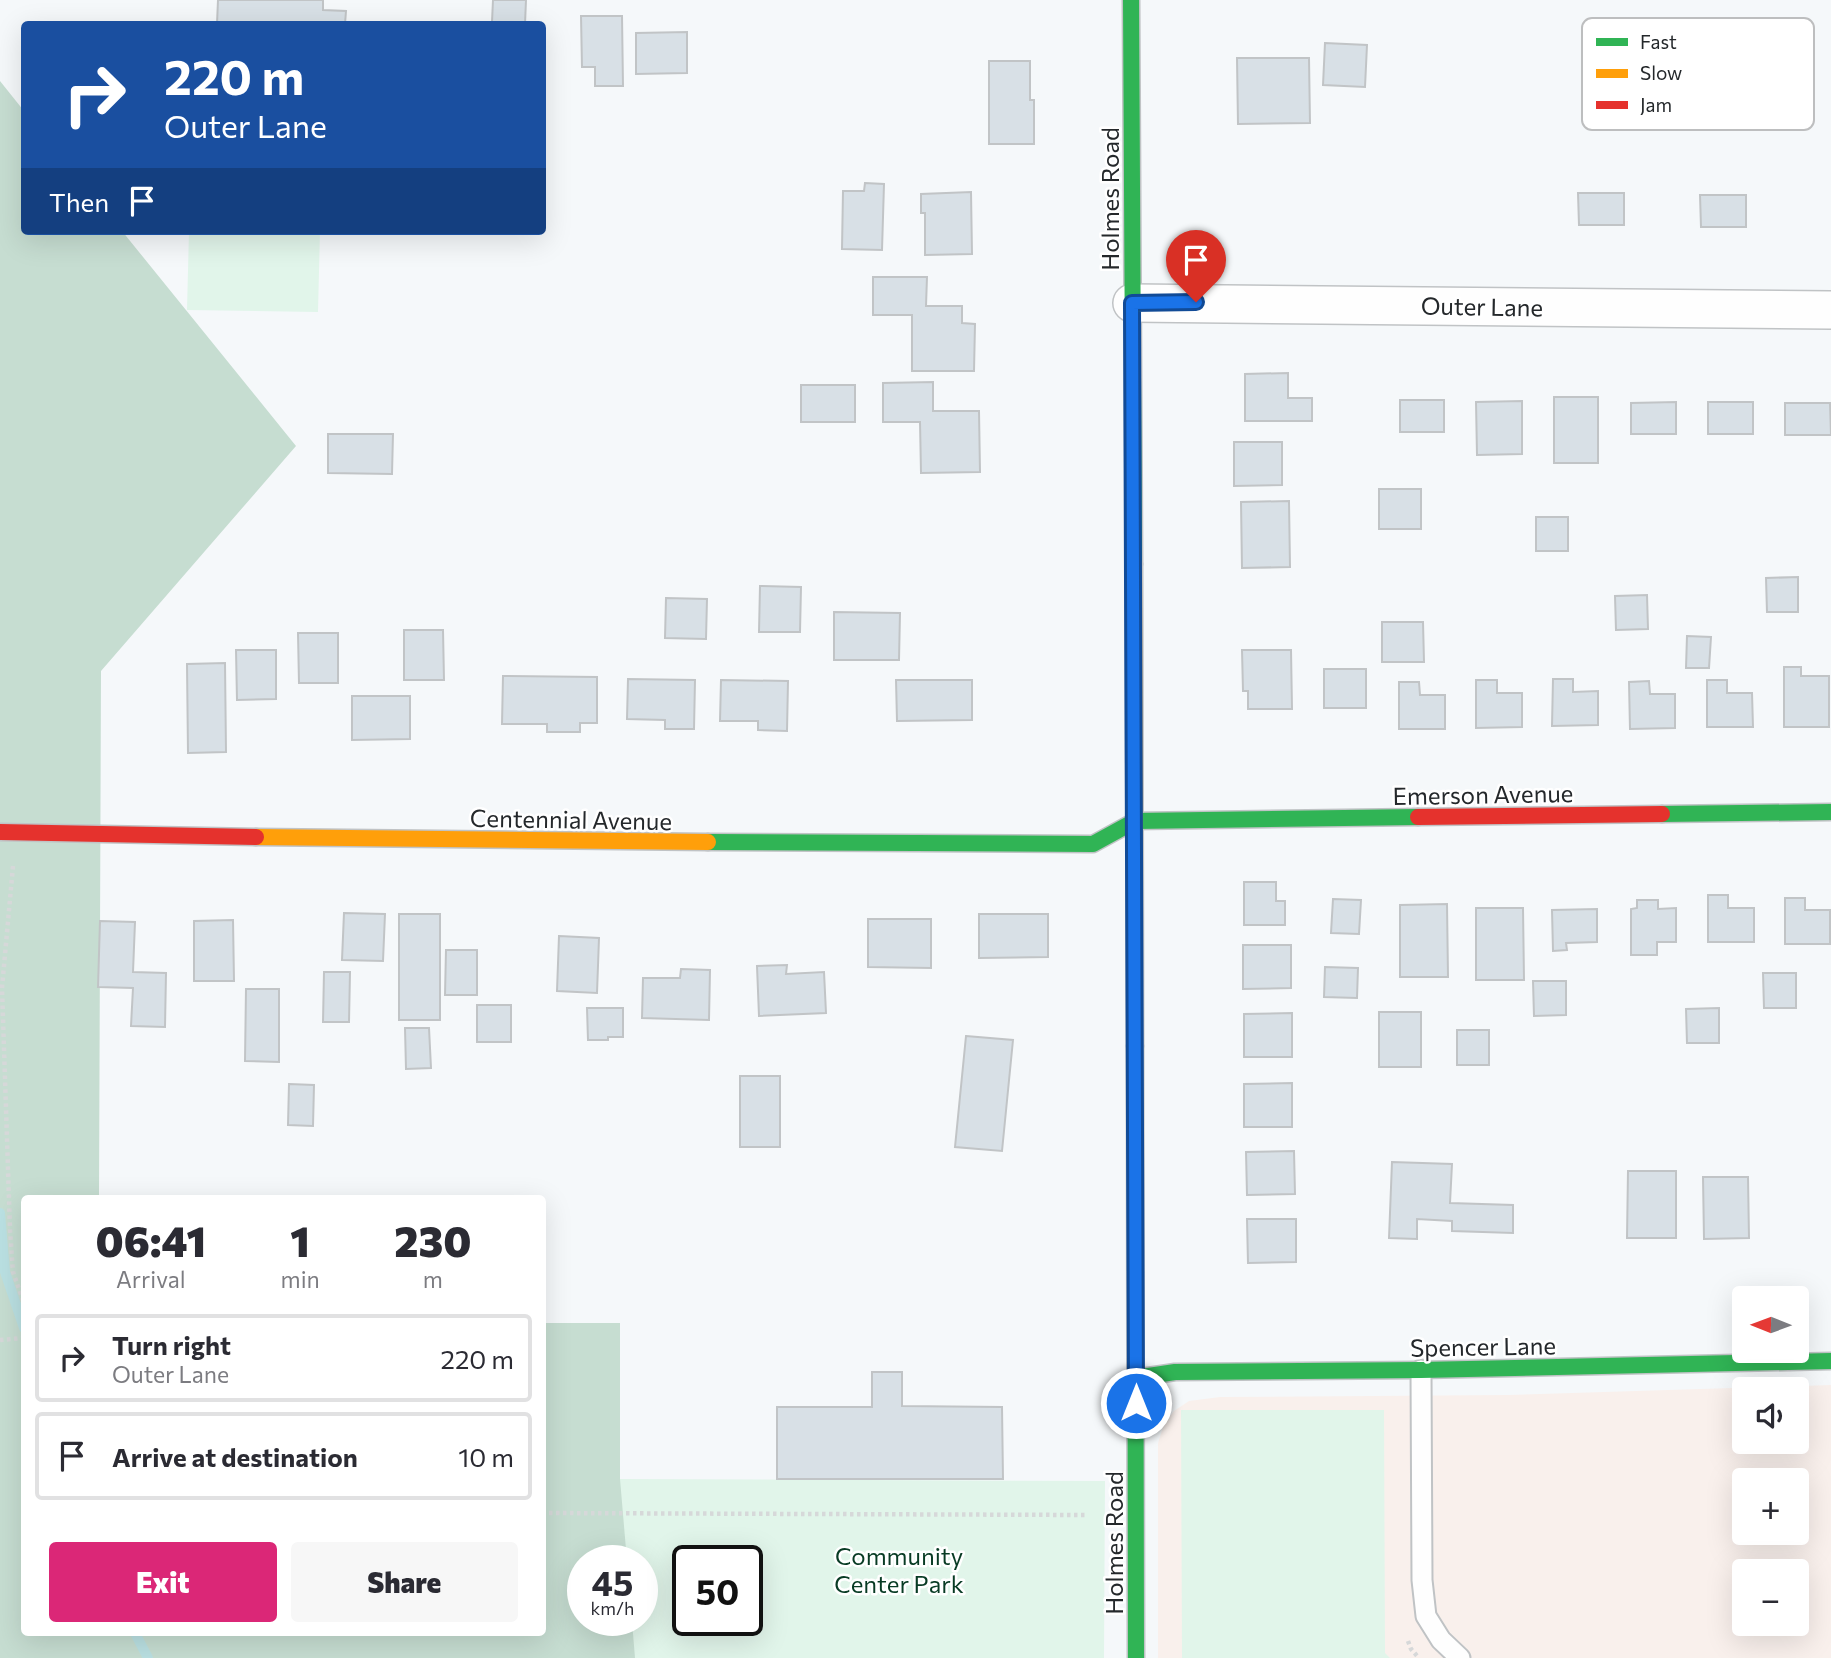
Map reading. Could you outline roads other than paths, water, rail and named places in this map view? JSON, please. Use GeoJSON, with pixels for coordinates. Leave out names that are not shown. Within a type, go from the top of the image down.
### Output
{"type":"FeatureCollection","features":[{"type":"Feature","properties":{"kind":"street","name":"Holmes Road"},"geometry":{"type":"LineString","coordinates":[[1131,0],[1136,1658]]}},
{"type":"Feature","properties":{"kind":"street","name":"Outer Lane"},"geometry":{"type":"LineString","coordinates":[[1132,303],[1831,310]]}},
{"type":"Feature","properties":{"kind":"street","name":"Emerson Avenue"},"geometry":{"type":"LineString","coordinates":[[1135,821],[1831,812]]}},
{"type":"Feature","properties":{"kind":"street","name":"Centennial Avenue"},"geometry":{"type":"LineString","coordinates":[[9,832],[393,841],[1093,844],[1135,821]]}},
{"type":"Feature","properties":{"kind":"street","name":"Spencer Lane"},"geometry":{"type":"LineString","coordinates":[[1135,1378],[1175,1372],[1421,1370],[1831,1361]]}},
{"type":"Feature","properties":{"kind":"lane"},"geometry":{"type":"LineString","coordinates":[[1421,1370],[1422,1580],[1426,1616],[1441,1640],[1460,1658]]}},
{"type":"Feature","properties":{"kind":"waterway"},"geometry":{"type":"LineString","coordinates":[[0,1213],[5,1272],[21,1319]]}},
{"type":"Feature","properties":{"kind":"waterway"},"geometry":{"type":"LineString","coordinates":[[137,1636],[148,1658]]}},
{"type":"Feature","properties":{"kind":"park label","name":"Community Center Park"},"geometry":{"type":"Point","coordinates":[899,1569]}}]}
